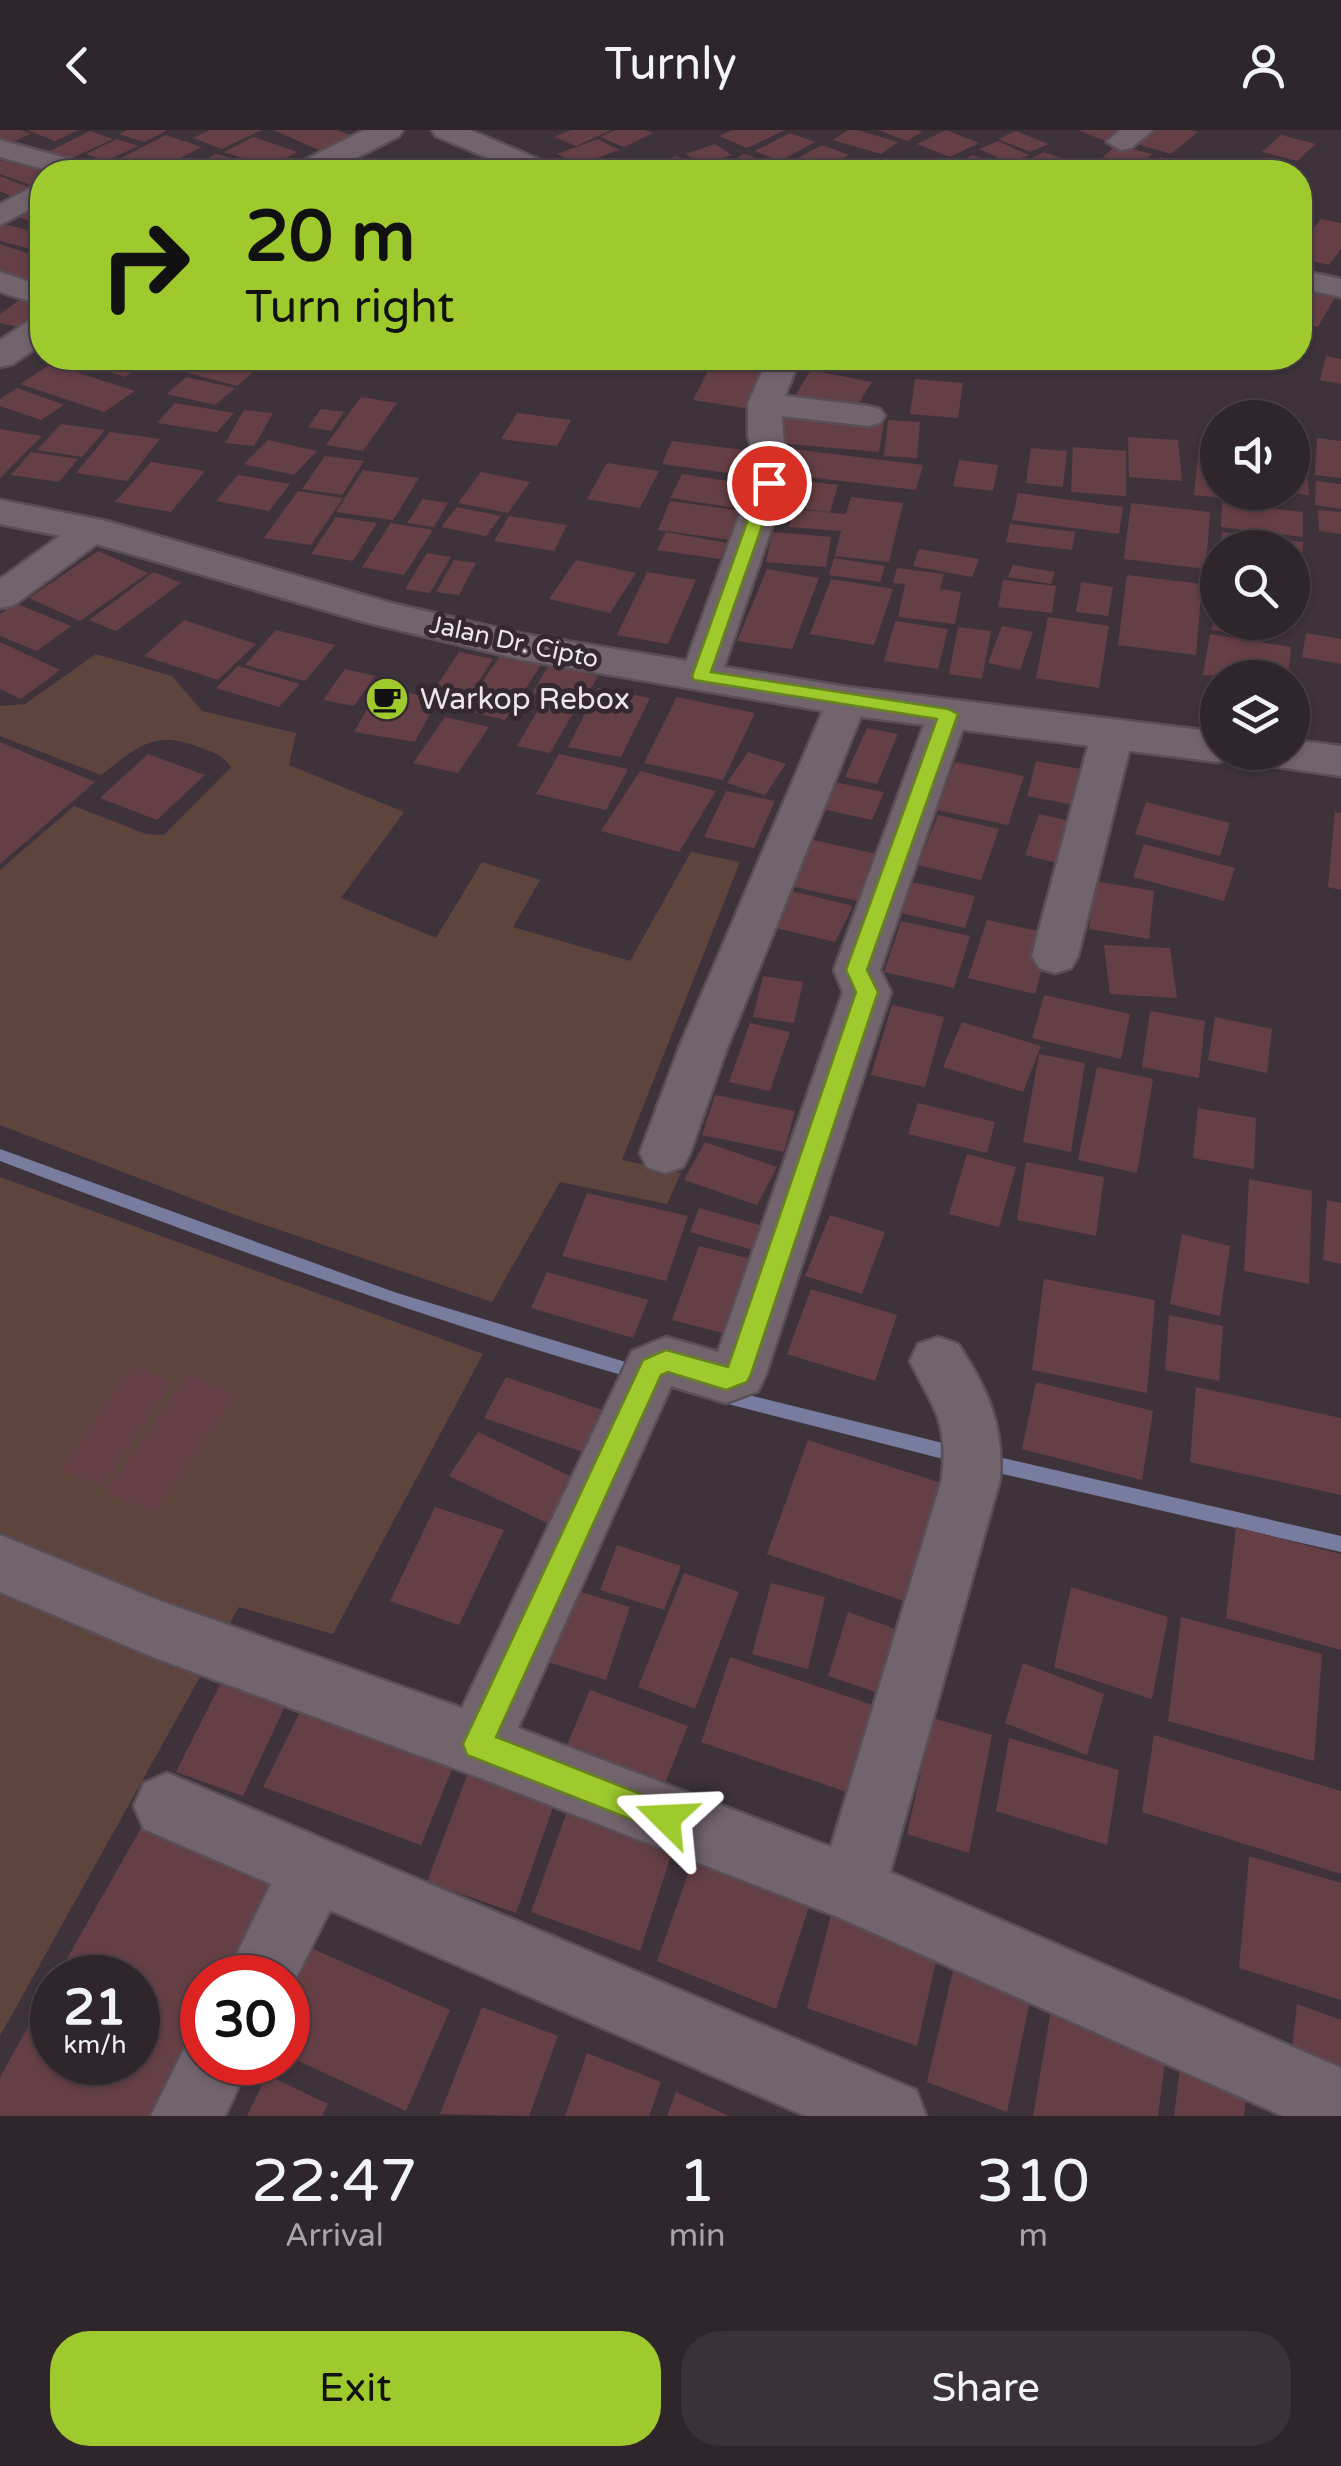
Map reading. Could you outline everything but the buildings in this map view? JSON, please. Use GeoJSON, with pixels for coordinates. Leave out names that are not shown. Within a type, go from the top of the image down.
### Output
{"type":"FeatureCollection","features":[{"type":"Feature","properties":{"kind":"street"},"geometry":{"type":"LineString","coordinates":[[329,160],[388,130]]}},
{"type":"Feature","properties":{"kind":"street"},"geometry":{"type":"LineString","coordinates":[[446,130],[516,160]]}},
{"type":"Feature","properties":{"kind":"street"},"geometry":{"type":"LineString","coordinates":[[0,148],[42,160]]}},
{"type":"Feature","properties":{"kind":"street"},"geometry":{"type":"LineString","coordinates":[[0,216],[30,198]]}},
{"type":"Feature","properties":{"kind":"street"},"geometry":{"type":"LineString","coordinates":[[0,281],[30,292]]}},
{"type":"Feature","properties":{"kind":"street"},"geometry":{"type":"LineString","coordinates":[[1312,282],[1341,288]]}},
{"type":"Feature","properties":{"kind":"street"},"geometry":{"type":"LineString","coordinates":[[0,356],[30,337]]}},
{"type":"Feature","properties":{"kind":"street"},"geometry":{"type":"LineString","coordinates":[[701,676],[769,483],[772,458],[765,435],[765,404],[779,370]]}},
{"type":"Feature","properties":{"kind":"street"},"geometry":{"type":"LineString","coordinates":[[765,404],[868,416]]}},
{"type":"Feature","properties":{"kind":"street","name":"Jalan Dr. Cipto"},"geometry":{"type":"LineString","coordinates":[[0,512],[92,530],[469,634],[847,701],[1200,745]]}},
{"type":"Feature","properties":{"kind":"street"},"geometry":{"type":"LineString","coordinates":[[0,597],[92,530]]}},
{"type":"Feature","properties":{"kind":"street"},"geometry":{"type":"LineString","coordinates":[[665,1153],[704,1048],[847,701]]}},
{"type":"Feature","properties":{"kind":"street"},"geometry":{"type":"LineString","coordinates":[[478,1744],[642,1386],[666,1361],[726,1379],[738,1374],[867,992],[856,970],[948,714]]}},
{"type":"Feature","properties":{"kind":"street"},"geometry":{"type":"LineString","coordinates":[[1055,956],[1112,735]]}},
{"type":"Feature","properties":{"kind":"street"},"geometry":{"type":"LineString","coordinates":[[1310,757],[1341,761]]}},
{"type":"Feature","properties":{"kind":"street"},"geometry":{"type":"LineString","coordinates":[[852,1889],[973,1456],[964,1400],[938,1361]]}},
{"type":"Feature","properties":{"kind":"street"},"geometry":{"type":"LineString","coordinates":[[0,1563],[152,1628],[478,1744],[852,1889],[1341,2104]]}},
{"type":"Feature","properties":{"kind":"street"},"geometry":{"type":"LineString","coordinates":[[167,1806],[890,2116]]}},
{"type":"Feature","properties":{"kind":"street"},"geometry":{"type":"LineString","coordinates":[[271,1955],[315,1869]]}},
{"type":"Feature","properties":{"kind":"street"},"geometry":{"type":"LineString","coordinates":[[187,2116],[202,2085]]}},
{"type":"Feature","properties":{"kind":"shaded area"},"geometry":{"type":"Polygon","coordinates":[[[96,654],[172,676],[202,711],[296,733],[289,765],[404,812],[341,898],[436,938],[482,862],[540,880],[513,927],[630,961],[691,852],[740,862],[622,1160],[681,1173],[667,1204],[560,1182],[492,1302],[230,1213],[0,1125],[0,870],[74,806],[146,834],[164,835],[231,767],[213,752],[169,740],[146,744],[101,775],[0,736],[0,706],[25,704],[96,654]]]}},
{"type":"Feature","properties":{"kind":"shaded area"},"geometry":{"type":"Polygon","coordinates":[[[0,1177],[483,1354],[333,1634],[239,1607],[45,1955],[30,1955],[30,1982],[0,2036],[0,1177]]]}},
{"type":"Feature","properties":{"kind":"waterway"},"geometry":{"type":"LineString","coordinates":[[0,1155],[397,1299],[639,1373]]}},
{"type":"Feature","properties":{"kind":"waterway"},"geometry":{"type":"LineString","coordinates":[[720,1395],[959,1455]]}},
{"type":"Feature","properties":{"kind":"waterway"},"geometry":{"type":"LineString","coordinates":[[981,1461],[1341,1544]]}},
{"type":"Feature","properties":{"kind":"place","name":"Warkop Rebox"},"geometry":{"type":"Point","coordinates":[387,699]}},
{"type":"Feature","properties":{"kind":"route"},"geometry":{"type":"LineString","coordinates":[[666,1818],[478,1744],[652,1368],[666,1361],[726,1379],[738,1374],[867,992],[856,970],[948,714],[701,676],[769,483]]}}]}
